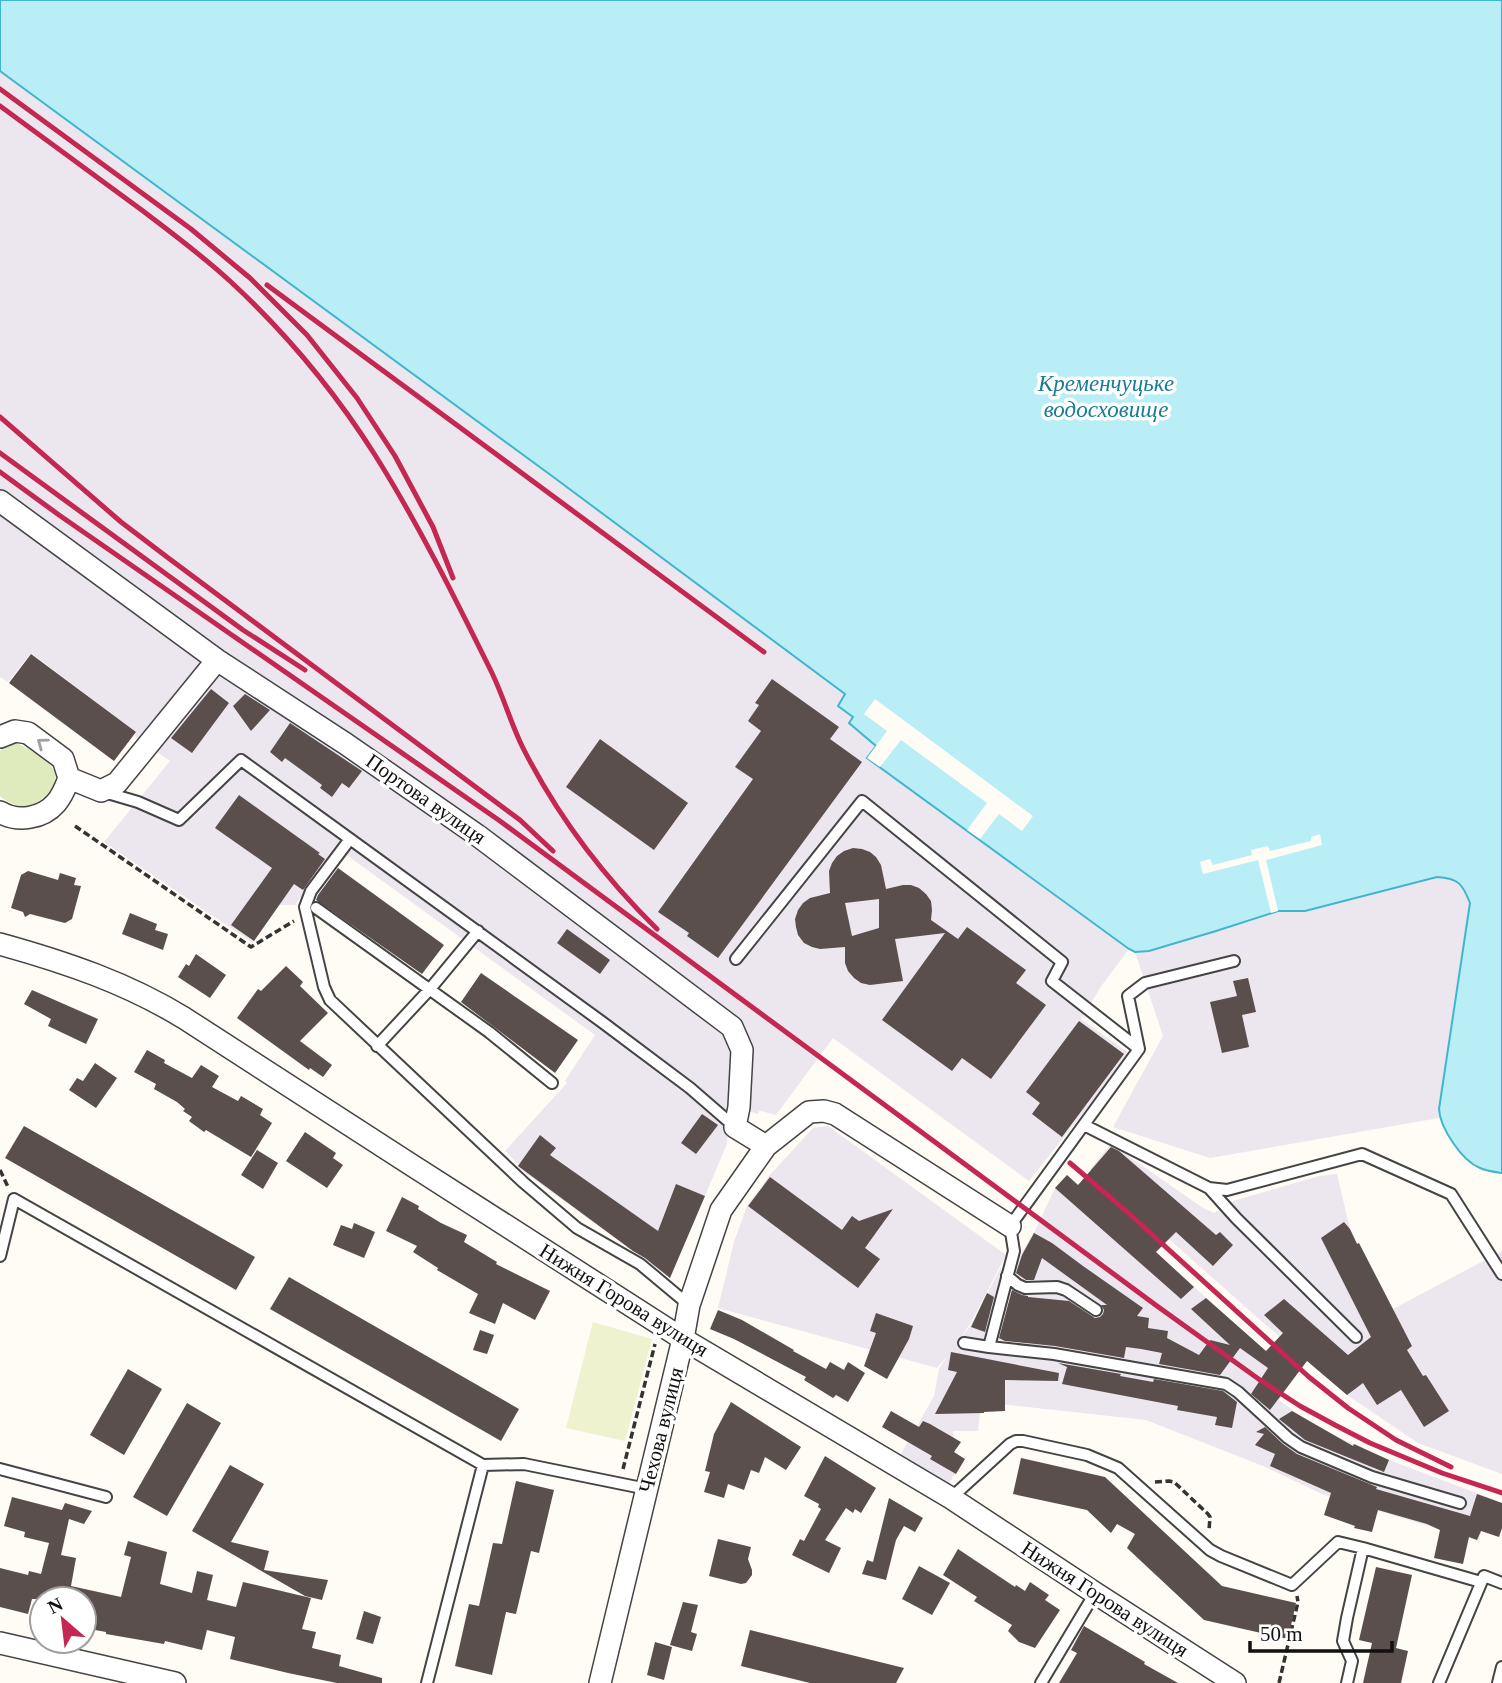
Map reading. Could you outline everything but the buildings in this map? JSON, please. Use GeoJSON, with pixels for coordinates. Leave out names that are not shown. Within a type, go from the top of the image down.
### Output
{"type":"FeatureCollection","features":[{"type":"Feature","properties":{"kind":"street","name":"Портова вулиця"},"geometry":{"type":"LineString","coordinates":[[0,501],[217,660],[346,744],[477,835],[732,1027],[742,1050],[739,1107],[735,1127]]}},
{"type":"Feature","properties":{"kind":"street"},"geometry":{"type":"LineString","coordinates":[[69,778],[101,792],[117,783],[217,660]]}},
{"type":"Feature","properties":{"kind":"street"},"geometry":{"type":"LineString","coordinates":[[0,737],[15,731],[28,733],[63,759],[69,778],[64,792],[46,811],[33,817],[20,818],[6,816],[0,812]]}},
{"type":"Feature","properties":{"kind":"street","name":"Нижня Горова вулиця"},"geometry":{"type":"LineString","coordinates":[[0,944],[108,979],[154,1000],[683,1339],[951,1498],[1235,1683]]}},
{"type":"Feature","properties":{"kind":"street","name":"Чехова вулиця"},"geometry":{"type":"LineString","coordinates":[[600,1683],[689,1305],[721,1210],[766,1146],[809,1112],[824,1111],[835,1114],[1010,1226]]}},
{"type":"Feature","properties":{"kind":"street"},"geometry":{"type":"LineString","coordinates":[[735,1127],[766,1146]]}},
{"type":"Feature","properties":{"kind":"street"},"geometry":{"type":"LineString","coordinates":[[0,1643],[175,1683]]}},
{"type":"Feature","properties":{"kind":"lane"},"geometry":{"type":"LineString","coordinates":[[101,792],[138,802],[179,820],[241,761],[478,931],[690,1088],[735,1127]]}},
{"type":"Feature","properties":{"kind":"lane"},"geometry":{"type":"LineString","coordinates":[[736,959],[862,800],[1062,962],[1052,981],[1139,1049]]}},
{"type":"Feature","properties":{"kind":"lane"},"geometry":{"type":"LineString","coordinates":[[350,839],[311,891],[305,907],[430,989],[552,1083]]}},
{"type":"Feature","properties":{"kind":"lane"},"geometry":{"type":"LineString","coordinates":[[311,911],[324,987],[330,1000],[523,1182],[577,1227],[640,1264],[689,1305]]}},
{"type":"Feature","properties":{"kind":"lane"},"geometry":{"type":"LineString","coordinates":[[377,1046],[430,989],[478,931]]}},
{"type":"Feature","properties":{"kind":"lane"},"geometry":{"type":"LineString","coordinates":[[989,1347],[1014,1247],[1010,1226],[1139,1049],[1128,996],[1145,983],[1234,961]]}},
{"type":"Feature","properties":{"kind":"lane"},"geometry":{"type":"LineString","coordinates":[[1084,1125],[1209,1188],[1356,1337]]}},
{"type":"Feature","properties":{"kind":"lane"},"geometry":{"type":"LineString","coordinates":[[1209,1188],[1227,1190],[1362,1154],[1451,1194],[1502,1274]]}},
{"type":"Feature","properties":{"kind":"lane"},"geometry":{"type":"LineString","coordinates":[[0,1255],[14,1199],[483,1465],[524,1464],[647,1489]]}},
{"type":"Feature","properties":{"kind":"lane"},"geometry":{"type":"LineString","coordinates":[[1007,1276],[1025,1288],[1062,1288],[1096,1310]]}},
{"type":"Feature","properties":{"kind":"lane"},"geometry":{"type":"LineString","coordinates":[[964,1343],[1054,1354],[1226,1384],[1301,1447],[1372,1477],[1460,1503]]}},
{"type":"Feature","properties":{"kind":"lane"},"geometry":{"type":"LineString","coordinates":[[951,1498],[1010,1444],[1019,1440],[1100,1459],[1123,1471],[1204,1545],[1222,1556],[1292,1585],[1338,1542],[1481,1582]]}},
{"type":"Feature","properties":{"kind":"lane"},"geometry":{"type":"LineString","coordinates":[[427,1683],[483,1465]]}},
{"type":"Feature","properties":{"kind":"lane"},"geometry":{"type":"LineString","coordinates":[[0,1469],[106,1496]]}},
{"type":"Feature","properties":{"kind":"lane"},"geometry":{"type":"LineString","coordinates":[[1347,1683],[1352,1661],[1343,1641],[1363,1548]]}},
{"type":"Feature","properties":{"kind":"lane"},"geometry":{"type":"LineString","coordinates":[[1439,1683],[1484,1576],[1502,1583]]}},
{"type":"Feature","properties":{"kind":"lane"},"geometry":{"type":"LineString","coordinates":[[1041,1683],[1095,1593]]}},
{"type":"Feature","properties":{"kind":"lane"},"geometry":{"type":"LineString","coordinates":[[1498,1683],[1502,1667]]}},
{"type":"Feature","properties":{"kind":"path"},"geometry":{"type":"LineString","coordinates":[[75,826],[251,947],[311,911]]}},
{"type":"Feature","properties":{"kind":"path"},"geometry":{"type":"LineString","coordinates":[[618,1484],[660,1324]]}},
{"type":"Feature","properties":{"kind":"path"},"geometry":{"type":"LineString","coordinates":[[1143,1488],[1148,1483],[1172,1481],[1208,1514],[1209,1537],[1204,1545]]}},
{"type":"Feature","properties":{"kind":"path"},"geometry":{"type":"LineString","coordinates":[[1279,1683],[1298,1602],[1292,1585]]}},
{"type":"Feature","properties":{"kind":"shaded area"},"geometry":{"type":"Polygon","coordinates":[[[0,71],[846,694],[838,706],[854,717],[850,723],[876,746],[867,758],[1129,949],[1081,1019],[1130,1054],[1029,1181],[833,1038],[776,1115],[748,1111],[728,1131],[727,1144],[670,1278],[517,1167],[518,1164],[505,1151],[567,1083],[565,1081],[595,1035],[337,848],[295,905],[279,905],[253,943],[104,842],[170,761],[135,737],[136,732],[31,653],[8,682],[0,677],[0,71]]]}},
{"type":"Feature","properties":{"kind":"shaded area"},"geometry":{"type":"Polygon","coordinates":[[[1438,877],[1461,884],[1470,903],[1439,1118],[1210,1158],[1113,1127],[1163,1036],[1135,952],[1149,951],[1278,911],[1305,911],[1438,877]]]}},
{"type":"Feature","properties":{"kind":"shaded area"},"geometry":{"type":"Polygon","coordinates":[[[828,1126],[1006,1255],[970,1324],[956,1344],[971,1325],[1000,1269],[1009,1273],[1034,1233],[1055,1188],[1067,1175],[1255,1342],[1296,1375],[1279,1400],[1305,1419],[1338,1437],[1389,1460],[1495,1500],[1482,1524],[1479,1541],[1322,1494],[1263,1466],[1146,1420],[981,1402],[978,1431],[953,1431],[956,1471],[944,1493],[897,1461],[934,1396],[939,1369],[948,1355],[937,1368],[718,1308],[734,1242],[747,1206],[769,1176],[813,1128],[828,1126]]]}},
{"type":"Feature","properties":{"kind":"shaded area"},"geometry":{"type":"Polygon","coordinates":[[[1111,1144],[1214,1213],[1233,1201],[1319,1176],[1337,1174],[1350,1229],[1393,1309],[1502,1251],[1502,1474],[1418,1443],[1347,1395],[1090,1169],[1111,1144]]]}},
{"type":"Feature","properties":{"kind":"green space"},"geometry":{"type":"Polygon","coordinates":[[[16,743],[44,760],[55,773],[54,784],[47,795],[36,803],[25,806],[11,803],[0,796],[0,751],[5,745],[16,743]]]}},
{"type":"Feature","properties":{"kind":"green space"},"geometry":{"type":"Polygon","coordinates":[[[593,1322],[652,1339],[625,1441],[566,1428],[593,1322]]]}},
{"type":"Feature","properties":{"kind":"water","name":"Кременчуцьке водосховище"},"geometry":{"type":"Polygon","coordinates":[[[0,0],[1502,0],[1502,1173],[1482,1169],[1466,1158],[1448,1134],[1440,1117],[1439,1109],[1470,903],[1459,884],[1437,877],[1305,911],[1278,911],[1149,951],[1135,952],[1129,949],[867,758],[876,746],[849,723],[853,717],[838,706],[845,694],[0,71],[0,0]]]}},
{"type":"Feature","properties":{"kind":"pier"},"geometry":{"type":"Polygon","coordinates":[[[875,699],[1033,816],[1022,831],[999,814],[980,839],[967,830],[987,803],[901,740],[880,767],[867,758],[887,731],[864,714],[875,699]]]}},
{"type":"Feature","properties":{"kind":"pier"},"geometry":{"type":"Polygon","coordinates":[[[1320,834],[1322,845],[1266,860],[1278,911],[1271,913],[1258,860],[1203,874],[1200,862],[1210,859],[1213,865],[1252,855],[1251,850],[1268,846],[1270,851],[1311,841],[1311,837],[1320,834]]]}},
{"type":"Feature","properties":{"kind":"railway"},"geometry":{"type":"LineString","coordinates":[[0,89],[191,229],[250,278],[307,335],[357,398],[395,456],[433,527],[453,578]]}},
{"type":"Feature","properties":{"kind":"railway"},"geometry":{"type":"LineString","coordinates":[[0,106],[210,263],[271,322],[326,386],[375,455],[422,535],[492,673],[536,773],[582,844],[618,888],[657,929]]}},
{"type":"Feature","properties":{"kind":"railway"},"geometry":{"type":"LineString","coordinates":[[267,285],[764,652]]}},
{"type":"Feature","properties":{"kind":"railway"},"geometry":{"type":"LineString","coordinates":[[0,417],[121,522],[520,820],[553,851]]}},
{"type":"Feature","properties":{"kind":"railway"},"geometry":{"type":"LineString","coordinates":[[0,453],[243,630],[305,670]]}},
{"type":"Feature","properties":{"kind":"railway"},"geometry":{"type":"LineString","coordinates":[[0,472],[500,821],[1260,1380],[1300,1406],[1370,1443],[1442,1473],[1502,1493]]}},
{"type":"Feature","properties":{"kind":"railway"},"geometry":{"type":"LineString","coordinates":[[1070,1163],[1309,1377],[1348,1408],[1396,1440],[1451,1467]]}}]}
